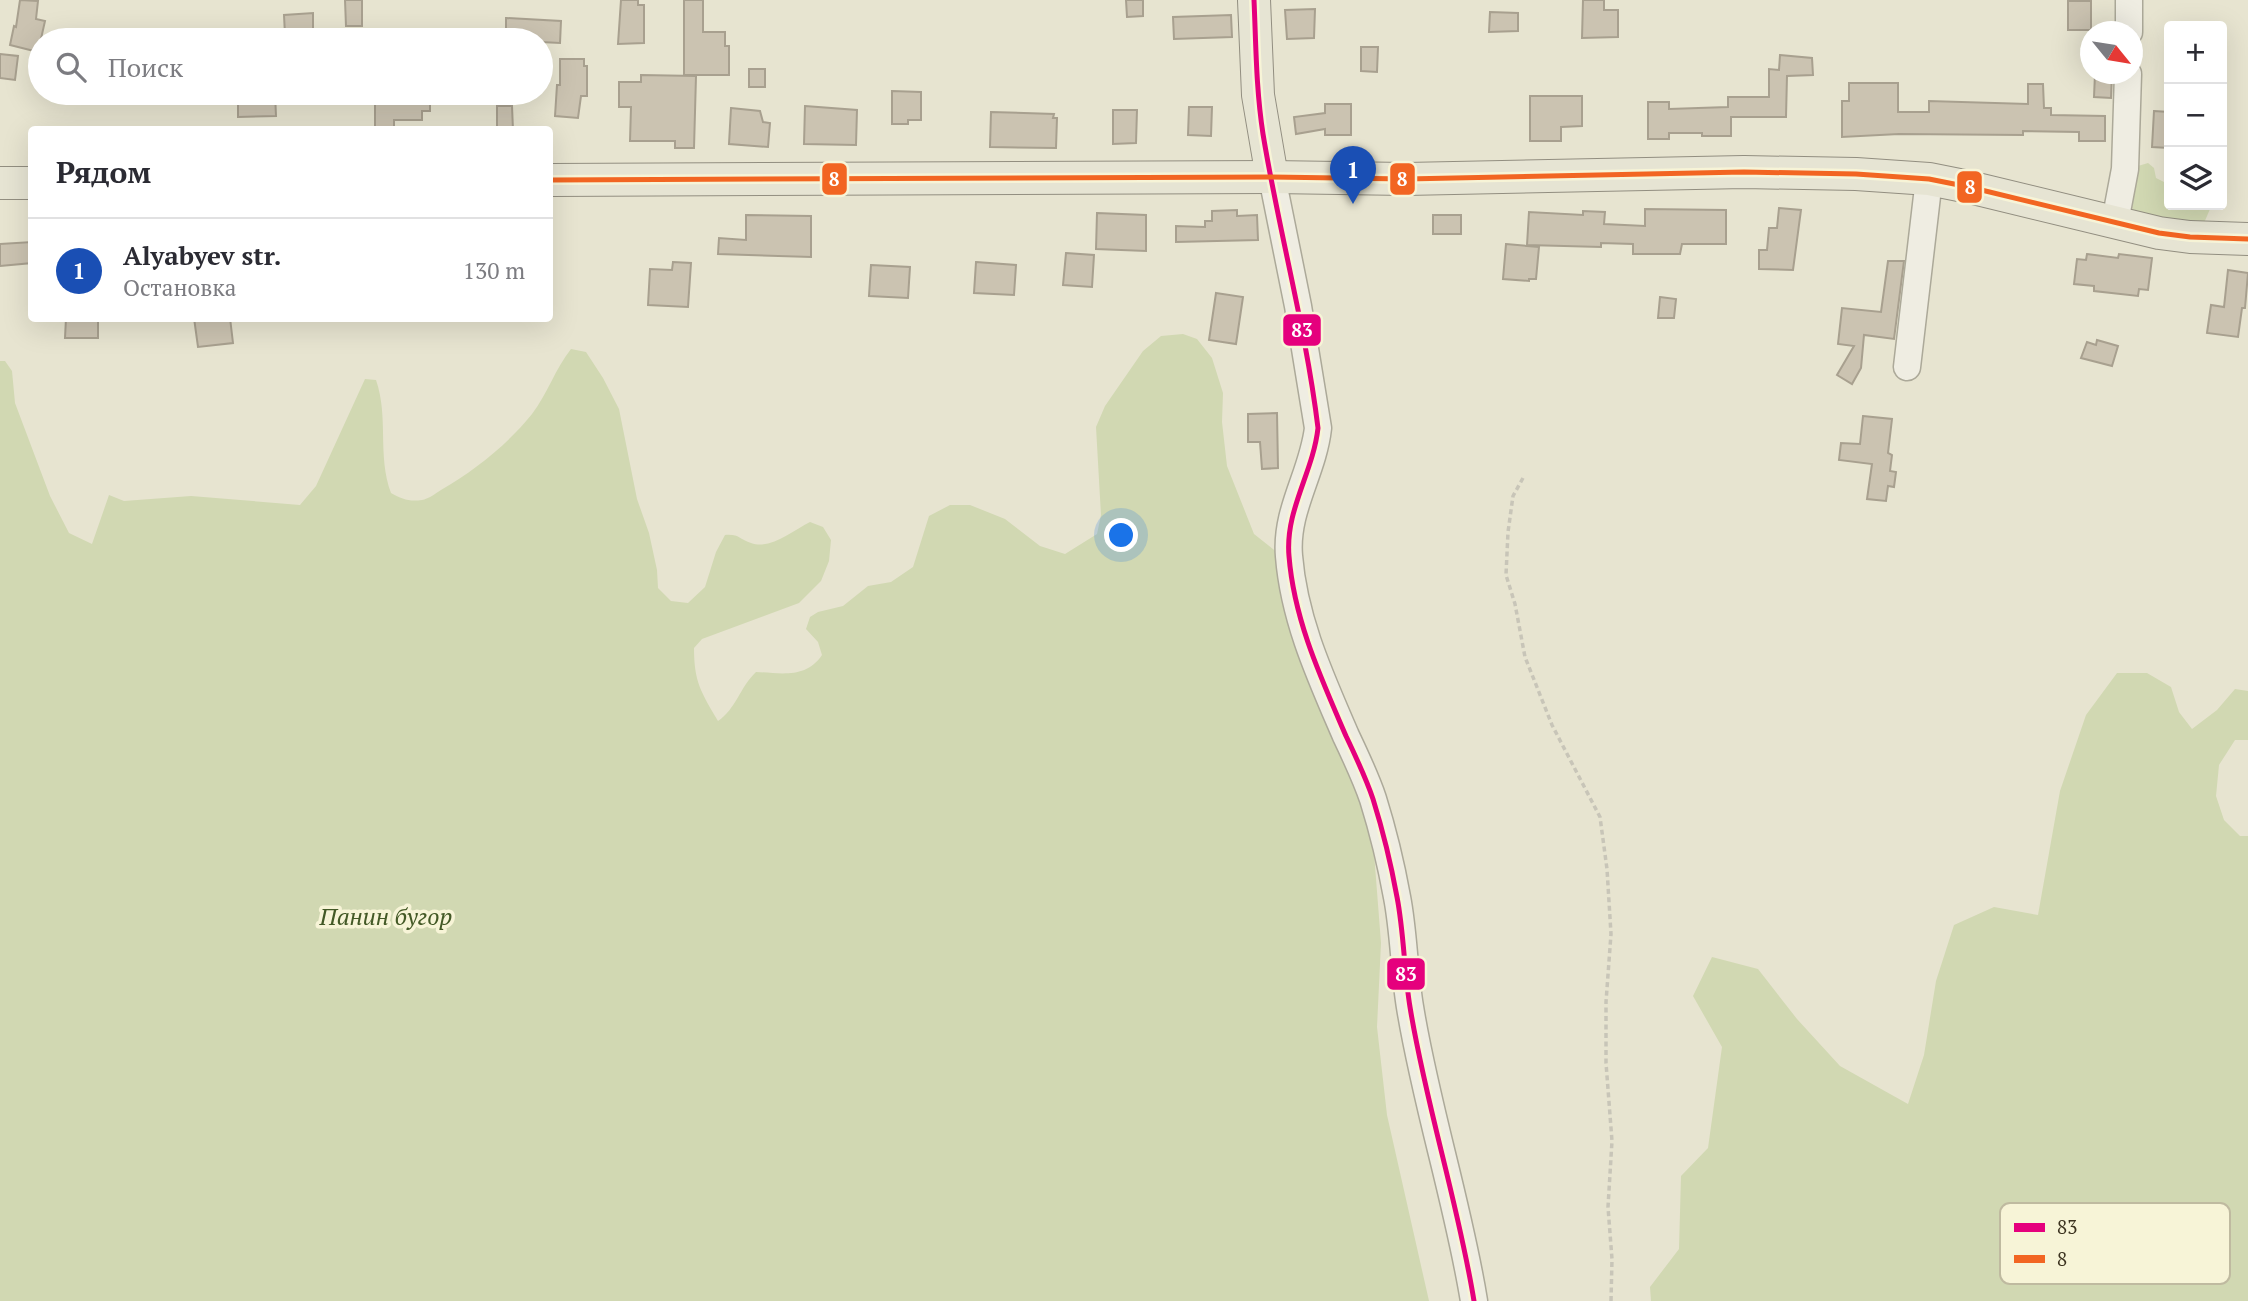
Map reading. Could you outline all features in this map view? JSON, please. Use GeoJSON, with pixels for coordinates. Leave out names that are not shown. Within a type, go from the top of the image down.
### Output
{"type":"FeatureCollection","features":[{"type":"Feature","properties":{"kind":"main road"},"geometry":{"type":"LineString","coordinates":[[1254,0],[1258,95],[1272,177]]}},
{"type":"Feature","properties":{"kind":"main road"},"geometry":{"type":"LineString","coordinates":[[553,180],[1272,177],[1406,179],[1779,172],[1856,174],[1929,179],[2159,233],[2248,239]]}},
{"type":"Feature","properties":{"kind":"main road"},"geometry":{"type":"LineString","coordinates":[[0,183],[28,183]]}},
{"type":"Feature","properties":{"kind":"street"},"geometry":{"type":"LineString","coordinates":[[2129,0],[2129,21]]}},
{"type":"Feature","properties":{"kind":"street"},"geometry":{"type":"LineString","coordinates":[[2115,222],[2125,169],[2128,84]]}},
{"type":"Feature","properties":{"kind":"street"},"geometry":{"type":"LineString","coordinates":[[1272,177],[1298,306],[1318,428],[1316,446],[1296,499],[1290,525],[1291,569],[1304,635],[1368,786],[1381,829],[1397,897],[1410,1006],[1443,1163],[1466,1248],[1474,1301]]}},
{"type":"Feature","properties":{"kind":"street"},"geometry":{"type":"LineString","coordinates":[[1907,367],[1929,179]]}},
{"type":"Feature","properties":{"kind":"path"},"geometry":{"type":"LineString","coordinates":[[1523,478],[1513,496],[1506,575],[1515,604],[1525,657],[1552,725],[1600,817],[1607,869],[1611,934],[1606,1002],[1606,1063],[1612,1141],[1608,1207],[1612,1259],[1611,1301]]}},
{"type":"Feature","properties":{"kind":"green space"},"geometry":{"type":"Polygon","coordinates":[[[2148,163],[2154,168],[2156,178],[2164,182],[2164,210],[2210,210],[2204,223],[2167,221],[2137,215],[2132,208],[2138,166],[2148,163]]]}},
{"type":"Feature","properties":{"kind":"green space","name":"Панин бугор"},"geometry":{"type":"Polygon","coordinates":[[[1183,334],[1197,339],[1212,358],[1223,393],[1222,422],[1227,466],[1254,534],[1278,553],[1373,840],[1381,943],[1377,1027],[1387,1115],[1429,1301],[0,1301],[0,361],[5,361],[12,371],[15,403],[50,496],[69,533],[92,544],[109,495],[124,501],[191,496],[300,505],[316,486],[365,379],[376,380],[380,394],[385,465],[391,493],[409,500],[427,499],[478,465],[512,436],[538,406],[571,349],[586,352],[619,409],[637,499],[649,533],[658,588],[671,601],[688,603],[705,587],[716,552],[725,535],[736,536],[751,543],[766,544],[810,522],[823,527],[831,540],[829,561],[821,581],[799,603],[702,639],[694,648],[695,670],[700,686],[718,721],[756,672],[792,673],[816,663],[822,655],[818,642],[806,629],[810,617],[818,612],[843,606],[868,586],[891,582],[913,567],[929,516],[950,505],[970,505],[1005,519],[1040,546],[1065,554],[1097,534],[1101,515],[1096,427],[1105,406],[1143,351],[1161,336],[1183,334]]]}},
{"type":"Feature","properties":{"kind":"green space"},"geometry":{"type":"Polygon","coordinates":[[[2117,673],[2147,673],[2171,687],[2179,712],[2192,729],[2217,710],[2235,689],[2248,691],[2248,740],[2235,740],[2219,765],[2216,796],[2224,820],[2240,836],[2248,836],[2248,1301],[1651,1301],[1650,1287],[1679,1249],[1681,1176],[1708,1148],[1722,1047],[1693,996],[1712,957],[1758,969],[1797,1019],[1840,1066],[1908,1104],[1924,1055],[1936,981],[1954,925],[1994,907],[2038,915],[2060,791],[2086,715],[2117,673]]]}},
{"type":"Feature","properties":{"kind":"building"},"geometry":{"type":"Polygon","coordinates":[[[20,0],[38,1],[36,19],[45,21],[43,28],[28,28],[28,50],[10,45],[14,26],[16,27],[20,0]]]}},
{"type":"Feature","properties":{"kind":"building"},"geometry":{"type":"Polygon","coordinates":[[[345,0],[362,0],[362,26],[346,26],[345,0]]]}},
{"type":"Feature","properties":{"kind":"building"},"geometry":{"type":"Polygon","coordinates":[[[621,0],[638,0],[638,5],[644,5],[644,43],[618,44],[621,0]]]}},
{"type":"Feature","properties":{"kind":"building"},"geometry":{"type":"Polygon","coordinates":[[[684,0],[703,0],[703,32],[725,32],[725,46],[729,46],[729,75],[684,75],[684,0]]]}},
{"type":"Feature","properties":{"kind":"building"},"geometry":{"type":"Polygon","coordinates":[[[1126,0],[1143,0],[1143,16],[1127,17],[1126,0]]]}},
{"type":"Feature","properties":{"kind":"building"},"geometry":{"type":"Polygon","coordinates":[[[1583,0],[1604,0],[1604,10],[1618,10],[1618,37],[1582,38],[1583,0]]]}},
{"type":"Feature","properties":{"kind":"building"},"geometry":{"type":"Polygon","coordinates":[[[2068,1],[2091,1],[2091,21],[2080,21],[2080,30],[2068,30],[2068,1]]]}},
{"type":"Feature","properties":{"kind":"building"},"geometry":{"type":"Polygon","coordinates":[[[1315,9],[1314,38],[1287,39],[1285,10],[1315,9]]]}},
{"type":"Feature","properties":{"kind":"building"},"geometry":{"type":"Polygon","coordinates":[[[1490,12],[1518,13],[1518,31],[1489,32],[1490,12]]]}},
{"type":"Feature","properties":{"kind":"building"},"geometry":{"type":"Polygon","coordinates":[[[313,13],[313,28],[285,28],[284,15],[313,13]]]}},
{"type":"Feature","properties":{"kind":"building"},"geometry":{"type":"Polygon","coordinates":[[[1231,15],[1232,37],[1174,39],[1173,17],[1231,15]]]}},
{"type":"Feature","properties":{"kind":"building"},"geometry":{"type":"Polygon","coordinates":[[[506,18],[561,21],[560,43],[553,43],[553,28],[506,28],[506,18]]]}},
{"type":"Feature","properties":{"kind":"building"},"geometry":{"type":"Polygon","coordinates":[[[1361,47],[1378,47],[1377,72],[1361,71],[1361,47]]]}},
{"type":"Feature","properties":{"kind":"building"},"geometry":{"type":"Polygon","coordinates":[[[0,54],[18,56],[15,80],[0,78],[0,54]]]}},
{"type":"Feature","properties":{"kind":"building"},"geometry":{"type":"Polygon","coordinates":[[[1780,55],[1812,58],[1813,75],[1787,76],[1786,117],[1731,117],[1731,136],[1669,133],[1669,139],[1648,139],[1648,102],[1669,102],[1669,109],[1728,107],[1728,97],[1769,97],[1769,69],[1779,70],[1780,55]]]}},
{"type":"Feature","properties":{"kind":"building"},"geometry":{"type":"Polygon","coordinates":[[[560,59],[584,59],[584,66],[587,66],[587,96],[581,96],[578,118],[555,116],[557,85],[560,85],[560,59]]]}},
{"type":"Feature","properties":{"kind":"building"},"geometry":{"type":"Polygon","coordinates":[[[749,69],[765,69],[765,87],[749,87],[749,69]]]}},
{"type":"Feature","properties":{"kind":"building"},"geometry":{"type":"Polygon","coordinates":[[[641,75],[696,76],[694,148],[675,148],[675,141],[630,141],[631,107],[619,107],[619,82],[641,82],[641,75]]]}},
{"type":"Feature","properties":{"kind":"building"},"geometry":{"type":"Polygon","coordinates":[[[1849,83],[1898,83],[1898,112],[1929,112],[1929,101],[2028,104],[2028,84],[2043,84],[2044,108],[2051,108],[2051,115],[2105,116],[2105,141],[2079,141],[2079,132],[2023,131],[2023,135],[1899,134],[1842,137],[1842,101],[1849,101],[1849,83]]]}},
{"type":"Feature","properties":{"kind":"building"},"geometry":{"type":"Polygon","coordinates":[[[2095,84],[2112,84],[2111,98],[2094,97],[2095,84]]]}},
{"type":"Feature","properties":{"kind":"building"},"geometry":{"type":"Polygon","coordinates":[[[892,91],[921,92],[921,120],[908,120],[908,124],[892,124],[892,91]]]}},
{"type":"Feature","properties":{"kind":"building"},"geometry":{"type":"Polygon","coordinates":[[[1530,96],[1582,96],[1582,126],[1561,127],[1561,141],[1530,141],[1530,96]]]}},
{"type":"Feature","properties":{"kind":"building"},"geometry":{"type":"Polygon","coordinates":[[[1325,104],[1351,104],[1351,135],[1325,135],[1325,129],[1296,134],[1294,117],[1325,113],[1325,104]]]}},
{"type":"Feature","properties":{"kind":"building"},"geometry":{"type":"Polygon","coordinates":[[[238,105],[276,105],[276,116],[238,117],[238,105]]]}},
{"type":"Feature","properties":{"kind":"building"},"geometry":{"type":"Polygon","coordinates":[[[375,105],[430,105],[430,111],[422,111],[422,120],[394,120],[394,126],[375,126],[375,105]]]}},
{"type":"Feature","properties":{"kind":"building"},"geometry":{"type":"Polygon","coordinates":[[[497,106],[512,106],[513,126],[497,126],[497,106]]]}},
{"type":"Feature","properties":{"kind":"building"},"geometry":{"type":"Polygon","coordinates":[[[805,106],[857,110],[856,145],[804,144],[805,106]]]}},
{"type":"Feature","properties":{"kind":"building"},"geometry":{"type":"Polygon","coordinates":[[[1189,107],[1212,107],[1211,136],[1188,135],[1189,107]]]}},
{"type":"Feature","properties":{"kind":"building"},"geometry":{"type":"Polygon","coordinates":[[[731,108],[760,111],[763,122],[770,123],[768,147],[729,144],[731,108]]]}},
{"type":"Feature","properties":{"kind":"building"},"geometry":{"type":"Polygon","coordinates":[[[1113,110],[1137,110],[1136,143],[1113,144],[1113,110]]]}},
{"type":"Feature","properties":{"kind":"building"},"geometry":{"type":"Polygon","coordinates":[[[2154,111],[2164,112],[2164,148],[2152,147],[2154,111]]]}},
{"type":"Feature","properties":{"kind":"building"},"geometry":{"type":"Polygon","coordinates":[[[991,112],[1054,114],[1053,118],[1057,118],[1056,148],[990,147],[991,112]]]}},
{"type":"Feature","properties":{"kind":"building"},"geometry":{"type":"Polygon","coordinates":[[[1779,208],[1801,210],[1793,270],[1759,269],[1759,250],[1767,250],[1769,228],[1777,228],[1779,208]]]}},
{"type":"Feature","properties":{"kind":"building"},"geometry":{"type":"Polygon","coordinates":[[[1645,209],[1726,210],[1726,244],[1682,244],[1680,254],[1633,254],[1633,244],[1601,243],[1601,247],[1527,245],[1529,212],[1583,215],[1583,211],[1605,212],[1604,224],[1645,226],[1645,209]]]}},
{"type":"Feature","properties":{"kind":"building"},"geometry":{"type":"Polygon","coordinates":[[[1237,210],[1237,216],[1257,215],[1258,240],[1176,242],[1176,226],[1205,227],[1205,221],[1212,221],[1212,211],[1237,210]]]}},
{"type":"Feature","properties":{"kind":"building"},"geometry":{"type":"Polygon","coordinates":[[[1097,213],[1146,215],[1146,251],[1096,249],[1097,213]]]}},
{"type":"Feature","properties":{"kind":"building"},"geometry":{"type":"Polygon","coordinates":[[[746,215],[811,216],[811,257],[718,254],[719,238],[746,240],[746,215]]]}},
{"type":"Feature","properties":{"kind":"building"},"geometry":{"type":"Polygon","coordinates":[[[1433,215],[1461,215],[1461,234],[1433,234],[1433,215]]]}},
{"type":"Feature","properties":{"kind":"building"},"geometry":{"type":"Polygon","coordinates":[[[28,242],[28,263],[0,266],[0,244],[28,242]]]}},
{"type":"Feature","properties":{"kind":"building"},"geometry":{"type":"Polygon","coordinates":[[[1506,244],[1539,247],[1536,279],[1503,279],[1506,244]]]}},
{"type":"Feature","properties":{"kind":"building"},"geometry":{"type":"Polygon","coordinates":[[[1066,253],[1094,255],[1092,287],[1063,285],[1066,253]]]}},
{"type":"Feature","properties":{"kind":"building"},"geometry":{"type":"Polygon","coordinates":[[[2087,254],[2152,258],[2148,290],[2139,289],[2138,296],[2094,291],[2094,286],[2074,284],[2077,259],[2086,260],[2087,254]]]}},
{"type":"Feature","properties":{"kind":"building"},"geometry":{"type":"Polygon","coordinates":[[[1888,261],[1904,261],[1894,339],[1864,335],[1861,368],[1852,384],[1837,375],[1854,346],[1838,344],[1842,308],[1881,312],[1888,261]]]}},
{"type":"Feature","properties":{"kind":"building"},"geometry":{"type":"Polygon","coordinates":[[[673,262],[691,263],[688,307],[648,305],[650,269],[672,270],[673,262]]]}},
{"type":"Feature","properties":{"kind":"building"},"geometry":{"type":"Polygon","coordinates":[[[976,262],[1016,265],[1014,295],[974,293],[976,262]]]}},
{"type":"Feature","properties":{"kind":"building"},"geometry":{"type":"Polygon","coordinates":[[[871,265],[910,267],[908,298],[869,296],[871,265]]]}},
{"type":"Feature","properties":{"kind":"building"},"geometry":{"type":"Polygon","coordinates":[[[2228,270],[2248,273],[2245,308],[2242,308],[2238,337],[2207,333],[2211,305],[2224,307],[2228,270]]]}},
{"type":"Feature","properties":{"kind":"building"},"geometry":{"type":"Polygon","coordinates":[[[1216,293],[1243,297],[1236,344],[1209,340],[1216,293]]]}},
{"type":"Feature","properties":{"kind":"building"},"geometry":{"type":"Polygon","coordinates":[[[1660,297],[1676,299],[1674,318],[1658,318],[1660,297]]]}},
{"type":"Feature","properties":{"kind":"building"},"geometry":{"type":"Polygon","coordinates":[[[66,322],[98,322],[98,338],[65,338],[66,322]]]}},
{"type":"Feature","properties":{"kind":"building"},"geometry":{"type":"Polygon","coordinates":[[[195,322],[230,322],[233,343],[198,347],[195,322]]]}},
{"type":"Feature","properties":{"kind":"building"},"geometry":{"type":"Polygon","coordinates":[[[2097,340],[2118,346],[2112,366],[2081,358],[2087,342],[2096,345],[2097,340]]]}},
{"type":"Feature","properties":{"kind":"building"},"geometry":{"type":"Polygon","coordinates":[[[1277,413],[1278,468],[1262,469],[1260,442],[1248,442],[1248,414],[1277,413]]]}},
{"type":"Feature","properties":{"kind":"building"},"geometry":{"type":"Polygon","coordinates":[[[1863,416],[1892,419],[1888,453],[1892,455],[1890,471],[1896,472],[1894,487],[1888,486],[1886,501],[1867,499],[1872,464],[1839,460],[1841,443],[1860,444],[1863,416]]]}},
{"type":"Feature","properties":{"kind":"transit line","name":"83"},"geometry":{"type":"LineString","coordinates":[[1254,0],[1263,134],[1307,354],[1318,428],[1311,461],[1291,523],[1289,556],[1292,580],[1310,648],[1367,783],[1383,835],[1399,911],[1417,1044],[1460,1227],[1474,1301]]}},
{"type":"Feature","properties":{"kind":"transit line","name":"8"},"geometry":{"type":"LineString","coordinates":[[553,180],[1272,177],[1406,179],[1744,172],[1856,174],[1929,179],[2159,233],[2248,239]]}},
{"type":"Feature","properties":{"kind":"place","name":"Alyabyev str."},"geometry":{"type":"Point","coordinates":[1353,204]}}]}
